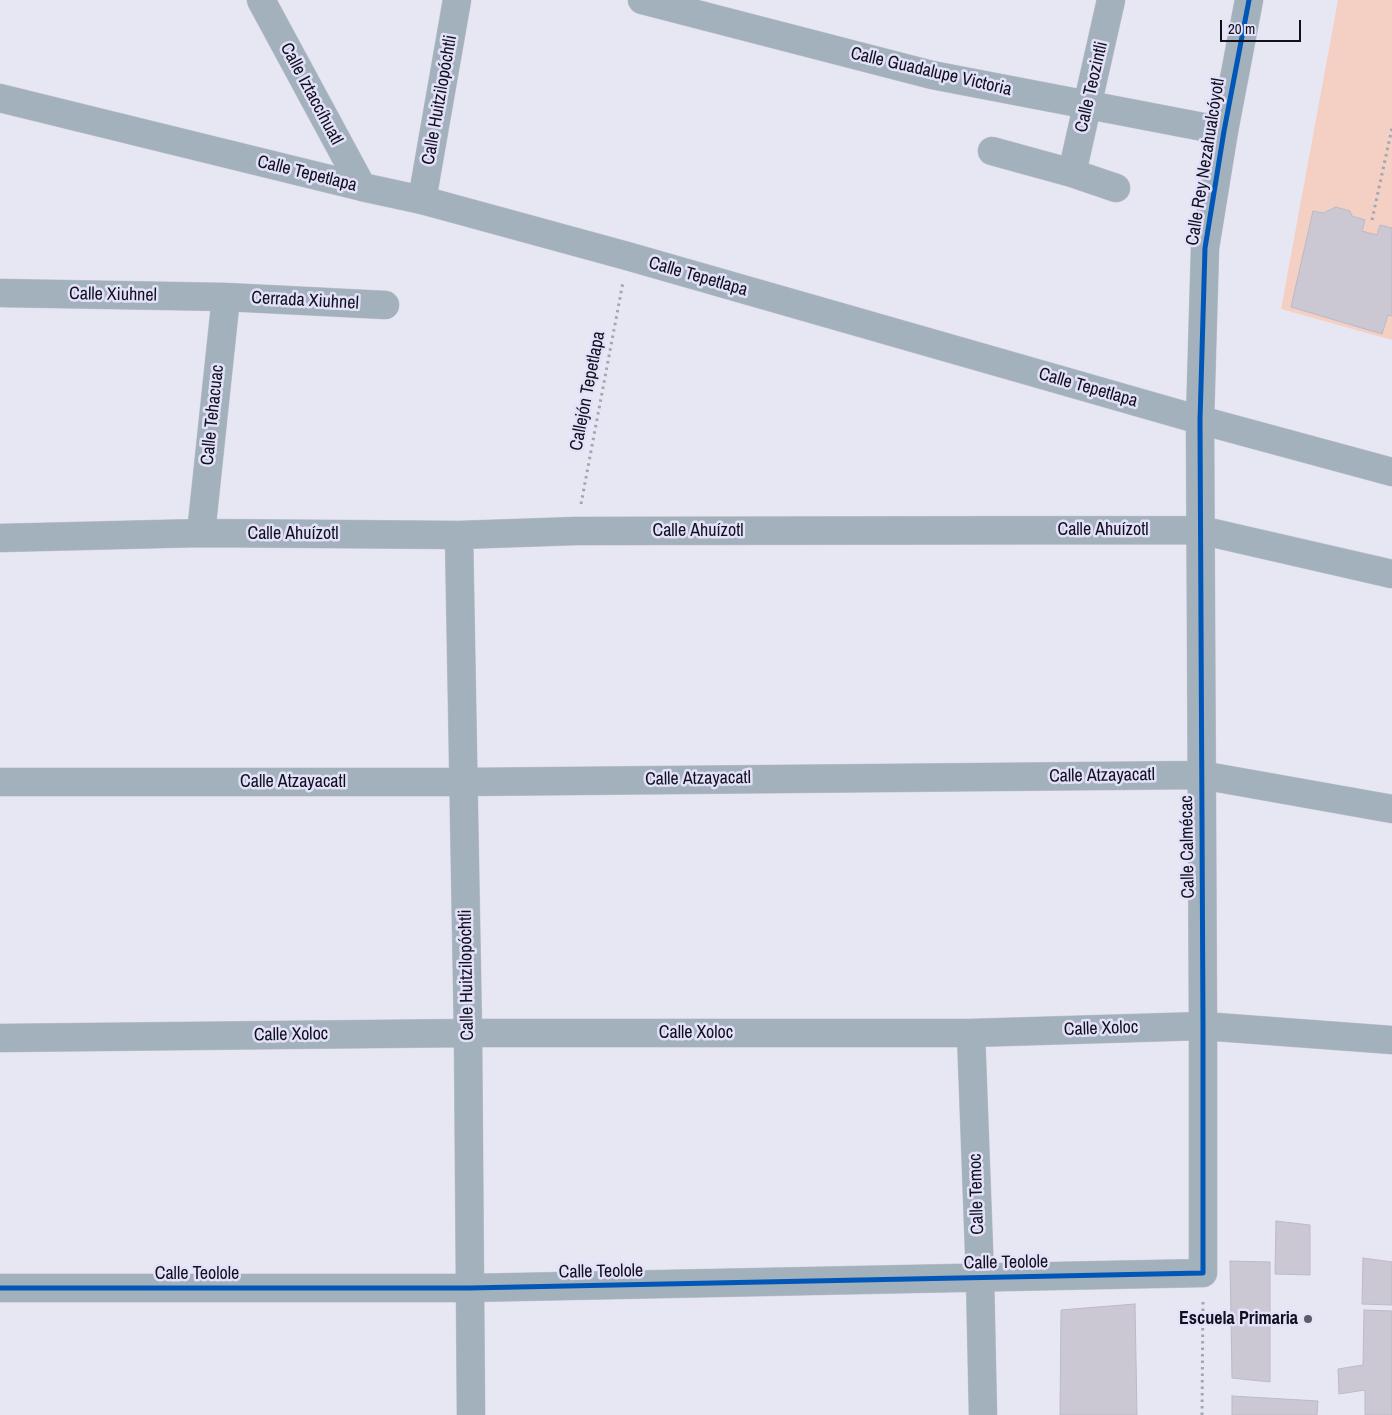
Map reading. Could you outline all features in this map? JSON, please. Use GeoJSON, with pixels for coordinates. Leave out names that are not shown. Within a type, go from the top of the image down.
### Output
{"type":"FeatureCollection","features":[{"type":"Feature","properties":{"kind":"street","name":"Calle Iztaccíhuatl"},"geometry":{"type":"LineString","coordinates":[[261,0],[362,187]]}},
{"type":"Feature","properties":{"kind":"street","name":"Calle Huitzilopóchtli"},"geometry":{"type":"LineString","coordinates":[[422,200],[457,0]]}},
{"type":"Feature","properties":{"kind":"street","name":"Calle Guadalupe Victoria"},"geometry":{"type":"LineString","coordinates":[[642,0],[932,75],[1224,131]]}},
{"type":"Feature","properties":{"kind":"street","name":"Calle Teozintli"},"geometry":{"type":"LineString","coordinates":[[1072,173],[1111,0]]}},
{"type":"Feature","properties":{"kind":"street","name":"Calle Rey Nezahualcóyotl"},"geometry":{"type":"LineString","coordinates":[[1200,420],[1205,248],[1224,131],[1249,0]]}},
{"type":"Feature","properties":{"kind":"street","name":"Calle Tepetlapa"},"geometry":{"type":"LineString","coordinates":[[0,98],[422,200],[627,256],[1200,420],[1392,472]]}},
{"type":"Feature","properties":{"kind":"street"},"geometry":{"type":"LineString","coordinates":[[992,151],[1072,173],[1116,188]]}},
{"type":"Feature","properties":{"kind":"street","name":"Calle Xiuhnel"},"geometry":{"type":"LineString","coordinates":[[0,292],[226,296]]}},
{"type":"Feature","properties":{"kind":"street","name":"Cerrada Xiuhnel"},"geometry":{"type":"LineString","coordinates":[[226,296],[385,305]]}},
{"type":"Feature","properties":{"kind":"street","name":"Calle Tehacuac"},"geometry":{"type":"LineString","coordinates":[[201,533],[226,296]]}},
{"type":"Feature","properties":{"kind":"street","name":"Calle Calmécac"},"geometry":{"type":"LineString","coordinates":[[1200,420],[1203,1273]]}},
{"type":"Feature","properties":{"kind":"street","name":"Calle Ahuízotl"},"geometry":{"type":"LineString","coordinates":[[0,538],[201,533],[459,535],[576,531],[1200,530],[1392,574]]}},
{"type":"Feature","properties":{"kind":"street","name":"Calle Huitzilopóchtli"},"geometry":{"type":"LineString","coordinates":[[459,535],[468,1033],[471,1415]]}},
{"type":"Feature","properties":{"kind":"street","name":"Calle Atzayacatl"},"geometry":{"type":"LineString","coordinates":[[0,782],[462,782],[1201,775],[1392,808]]}},
{"type":"Feature","properties":{"kind":"street","name":"Calle Xoloc"},"geometry":{"type":"LineString","coordinates":[[0,1038],[468,1033],[971,1033],[1203,1026],[1392,1040]]}},
{"type":"Feature","properties":{"kind":"street","name":"Calle Temoc"},"geometry":{"type":"LineString","coordinates":[[971,1033],[980,1277],[982,1415]]}},
{"type":"Feature","properties":{"kind":"street","name":"Calle Teolole"},"geometry":{"type":"LineString","coordinates":[[0,1288],[469,1288],[1203,1273]]}},
{"type":"Feature","properties":{"kind":"path"},"geometry":{"type":"LineString","coordinates":[[1372,220],[1392,128]]}},
{"type":"Feature","properties":{"kind":"path"},"geometry":{"type":"LineString","coordinates":[[1202,1415],[1203,1273]]}},
{"type":"Feature","properties":{"kind":"shaded area"},"geometry":{"type":"Polygon","coordinates":[[[1338,0],[1392,0],[1392,340],[1281,309],[1338,0]]]}},
{"type":"Feature","properties":{"kind":"building"},"geometry":{"type":"Polygon","coordinates":[[[1336,207],[1350,211],[1352,216],[1365,220],[1362,231],[1377,235],[1380,225],[1392,228],[1392,316],[1388,315],[1382,334],[1291,307],[1313,211],[1323,213],[1336,207]]]}},
{"type":"Feature","properties":{"kind":"building"},"geometry":{"type":"Polygon","coordinates":[[[1276,1221],[1310,1225],[1310,1275],[1275,1274],[1276,1221]]]}},
{"type":"Feature","properties":{"kind":"building"},"geometry":{"type":"Polygon","coordinates":[[[1363,1258],[1392,1262],[1392,1305],[1362,1304],[1363,1258]]]}},
{"type":"Feature","properties":{"kind":"building"},"geometry":{"type":"Polygon","coordinates":[[[1230,1261],[1270,1262],[1270,1382],[1232,1378],[1230,1261]]]}},
{"type":"Feature","properties":{"kind":"building"},"geometry":{"type":"Polygon","coordinates":[[[1135,1304],[1137,1415],[1060,1415],[1061,1310],[1135,1304]]]}},
{"type":"Feature","properties":{"kind":"building"},"geometry":{"type":"Polygon","coordinates":[[[1364,1310],[1392,1311],[1392,1415],[1365,1415],[1365,1390],[1339,1394],[1338,1369],[1363,1365],[1364,1310]]]}},
{"type":"Feature","properties":{"kind":"building"},"geometry":{"type":"Polygon","coordinates":[[[1232,1396],[1318,1401],[1317,1415],[1232,1415],[1232,1396]]]}},
{"type":"Feature","properties":{"kind":"cycle path"},"geometry":{"type":"LineString","coordinates":[[0,1288],[469,1288],[1203,1273],[1200,420],[1205,248],[1224,131],[1249,0]]}},
{"type":"Feature","properties":{"kind":"place","name":"Escuela Primaria"},"geometry":{"type":"Point","coordinates":[1308,1319]}}]}
